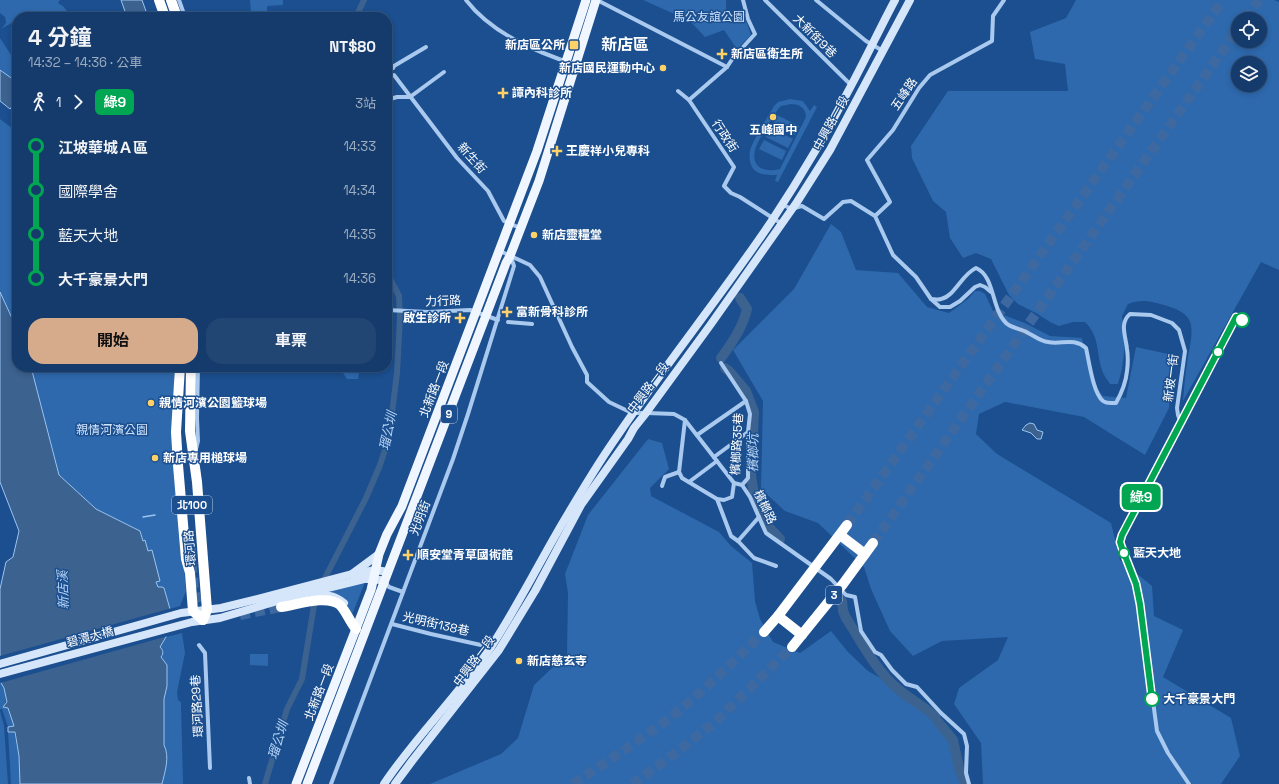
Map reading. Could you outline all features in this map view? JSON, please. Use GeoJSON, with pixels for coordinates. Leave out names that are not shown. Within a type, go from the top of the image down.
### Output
{"type":"FeatureCollection","features":[{"type":"Feature","properties":{"kind":"highway"},"geometry":{"type":"LineString","coordinates":[[159,0],[163,12]]}},
{"type":"Feature","properties":{"kind":"highway"},"geometry":{"type":"LineString","coordinates":[[171,0],[175,12]]}},
{"type":"Feature","properties":{"kind":"highway","name":"北100"},"geometry":{"type":"LineString","coordinates":[[180,372],[176,432],[186,559],[201,613]]}},
{"type":"Feature","properties":{"kind":"highway","name":"環河路"},"geometry":{"type":"LineString","coordinates":[[191,372],[190,431],[194,460],[201,613]]}},
{"type":"Feature","properties":{"kind":"highway","name":"北100"},"geometry":{"type":"LineString","coordinates":[[179,390],[183,406],[184,432],[189,464],[201,613]]}},
{"type":"Feature","properties":{"kind":"highway"},"geometry":{"type":"LineString","coordinates":[[178,418],[184,455],[191,548]]}},
{"type":"Feature","properties":{"kind":"highway"},"geometry":{"type":"LineString","coordinates":[[764,632],[778,616],[847,525]]}},
{"type":"Feature","properties":{"kind":"highway"},"geometry":{"type":"LineString","coordinates":[[840,535],[865,554]]}},
{"type":"Feature","properties":{"kind":"highway","name":"3"},"geometry":{"type":"LineString","coordinates":[[792,647],[873,543]]}},
{"type":"Feature","properties":{"kind":"highway"},"geometry":{"type":"LineString","coordinates":[[281,607],[328,600],[340,606],[356,629]]}},
{"type":"Feature","properties":{"kind":"highway"},"geometry":{"type":"LineString","coordinates":[[778,616],[802,636]]}},
{"type":"Feature","properties":{"kind":"main road","name":"北新路一段"},"geometry":{"type":"LineString","coordinates":[[296,784],[356,629],[375,574],[379,554],[387,534],[402,506],[537,152],[586,0]]}},
{"type":"Feature","properties":{"kind":"main road","name":"北新路一段"},"geometry":{"type":"LineString","coordinates":[[307,784],[506,262],[510,256],[539,181],[597,0]]}},
{"type":"Feature","properties":{"kind":"street"},"geometry":{"type":"LineString","coordinates":[[178,0],[183,12]]}},
{"type":"Feature","properties":{"kind":"street"},"geometry":{"type":"LineString","coordinates":[[466,0],[481,16],[512,38],[556,59],[576,65]]}},
{"type":"Feature","properties":{"kind":"street"},"geometry":{"type":"LineString","coordinates":[[597,0],[727,67]]}},
{"type":"Feature","properties":{"kind":"street"},"geometry":{"type":"LineString","coordinates":[[689,100],[727,67],[733,58],[755,34],[748,19],[743,0]]}},
{"type":"Feature","properties":{"kind":"street","name":"大新街9巷"},"geometry":{"type":"LineString","coordinates":[[765,0],[852,85]]}},
{"type":"Feature","properties":{"kind":"street"},"geometry":{"type":"LineString","coordinates":[[816,0],[872,44],[884,51]]}},
{"type":"Feature","properties":{"kind":"street","name":"中興路一段"},"geometry":{"type":"LineString","coordinates":[[495,649],[526,588],[562,524],[632,413],[782,204],[852,85],[895,0]]}},
{"type":"Feature","properties":{"kind":"street","name":"中興路一段"},"geometry":{"type":"LineString","coordinates":[[384,784],[400,760],[408,758],[495,649],[535,591],[581,505],[628,439],[634,428],[782,224],[791,209],[798,202],[830,150],[910,0]]}},
{"type":"Feature","properties":{"kind":"street","name":"五峰路"},"geometry":{"type":"LineString","coordinates":[[875,216],[890,202],[867,160],[893,130],[919,88],[930,75],[992,41],[993,16],[1004,0]]}},
{"type":"Feature","properties":{"kind":"street"},"geometry":{"type":"LineString","coordinates":[[392,68],[426,47]]}},
{"type":"Feature","properties":{"kind":"street"},"geometry":{"type":"LineString","coordinates":[[392,98],[410,97],[444,72]]}},
{"type":"Feature","properties":{"kind":"street","name":"新生街"},"geometry":{"type":"LineString","coordinates":[[394,75],[457,158],[488,191],[504,221],[509,224]]}},
{"type":"Feature","properties":{"kind":"street","name":"行政街"},"geometry":{"type":"LineString","coordinates":[[678,91],[689,100],[734,167],[724,186],[731,193],[773,218]]}},
{"type":"Feature","properties":{"kind":"street"},"geometry":{"type":"LineString","coordinates":[[782,204],[791,209],[802,206],[824,219],[843,202],[851,200],[875,216],[892,255],[916,277],[931,299],[940,307],[950,307],[960,301],[974,287],[985,287],[992,293]]}},
{"type":"Feature","properties":{"kind":"street"},"geometry":{"type":"LineString","coordinates":[[773,218],[782,224]]}},
{"type":"Feature","properties":{"kind":"street"},"geometry":{"type":"LineString","coordinates":[[509,224],[521,228]]}},
{"type":"Feature","properties":{"kind":"street"},"geometry":{"type":"LineString","coordinates":[[499,251],[530,265],[540,277],[572,347],[587,375],[587,382],[609,402],[632,413],[674,414],[685,420],[734,483],[732,497],[724,500],[717,499],[682,478],[679,472],[685,420]]}},
{"type":"Feature","properties":{"kind":"street","name":"光明街"},"geometry":{"type":"LineString","coordinates":[[331,784],[392,624],[466,421],[514,266],[510,256]]}},
{"type":"Feature","properties":{"kind":"street","name":"新坡一街"},"geometry":{"type":"LineString","coordinates":[[931,299],[942,299],[948,295],[970,271],[976,268],[982,271],[987,277],[999,314],[1007,324],[1049,343],[1080,343],[1086,348],[1097,393],[1102,400],[1107,403],[1116,403],[1121,394],[1127,372],[1127,350],[1123,326],[1125,318],[1130,314],[1151,315],[1172,323],[1179,330],[1185,351],[1178,408],[1178,416],[1181,423],[1131,515],[1120,542],[1136,584],[1140,604],[1157,731],[1168,753],[1189,784]]}},
{"type":"Feature","properties":{"kind":"street","name":"力行路"},"geometry":{"type":"LineString","coordinates":[[392,310],[428,312],[470,310],[498,320]]}},
{"type":"Feature","properties":{"kind":"street"},"geometry":{"type":"LineString","coordinates":[[508,322],[532,324]]}},
{"type":"Feature","properties":{"kind":"street","name":"檳榔路35巷"},"geometry":{"type":"LineString","coordinates":[[721,363],[746,401],[750,414],[748,432],[748,478],[742,485]]}},
{"type":"Feature","properties":{"kind":"street","name":"環河路"},"geometry":{"type":"LineString","coordinates":[[194,460],[198,441],[198,372]]}},
{"type":"Feature","properties":{"kind":"street"},"geometry":{"type":"LineString","coordinates":[[697,435],[746,401]]}},
{"type":"Feature","properties":{"kind":"street"},"geometry":{"type":"LineString","coordinates":[[689,482],[748,432]]}},
{"type":"Feature","properties":{"kind":"street"},"geometry":{"type":"LineString","coordinates":[[662,486],[666,477],[679,472]]}},
{"type":"Feature","properties":{"kind":"street","name":"檳榔路"},"geometry":{"type":"LineString","coordinates":[[734,483],[742,485],[750,497],[766,533],[830,579],[846,595],[855,597],[861,632],[875,652],[881,656],[906,684],[917,687],[941,713],[964,734],[967,746],[966,773],[969,784]]}},
{"type":"Feature","properties":{"kind":"street"},"geometry":{"type":"LineString","coordinates":[[717,499],[731,536],[738,541],[754,558],[776,566]]}},
{"type":"Feature","properties":{"kind":"street"},"geometry":{"type":"LineString","coordinates":[[738,541],[758,517]]}},
{"type":"Feature","properties":{"kind":"street"},"geometry":{"type":"LineString","coordinates":[[352,574],[379,554]]}},
{"type":"Feature","properties":{"kind":"street"},"geometry":{"type":"LineString","coordinates":[[201,613],[258,600],[352,574],[375,574],[388,572]]}},
{"type":"Feature","properties":{"kind":"street"},"geometry":{"type":"LineString","coordinates":[[375,574],[389,587],[403,592]]}},
{"type":"Feature","properties":{"kind":"street"},"geometry":{"type":"LineString","coordinates":[[201,613],[220,618],[292,597],[364,579],[375,574]]}},
{"type":"Feature","properties":{"kind":"street"},"geometry":{"type":"LineString","coordinates":[[292,597],[304,598],[331,595],[343,602],[348,608],[354,620],[356,629]]}},
{"type":"Feature","properties":{"kind":"street","name":"碧潭大橋"},"geometry":{"type":"LineString","coordinates":[[0,664],[181,613],[201,613]]}},
{"type":"Feature","properties":{"kind":"street","name":"碧潭大橋"},"geometry":{"type":"LineString","coordinates":[[0,674],[186,623],[201,613]]}},
{"type":"Feature","properties":{"kind":"street","name":"光明街138巷"},"geometry":{"type":"LineString","coordinates":[[392,624],[495,649]]}},
{"type":"Feature","properties":{"kind":"street","name":"環河路29巷"},"geometry":{"type":"LineString","coordinates":[[199,645],[205,653],[210,768]]}},
{"type":"Feature","properties":{"kind":"street"},"geometry":{"type":"LineString","coordinates":[[390,784],[395,780],[408,758]]}},
{"type":"Feature","properties":{"kind":"street"},"geometry":{"type":"LineString","coordinates":[[249,778],[250,784]]}},
{"type":"Feature","properties":{"kind":"green space"},"geometry":{"type":"Polygon","coordinates":[[[0,0],[60,0],[58,3],[64,7],[68,12],[12,12],[12,23],[1,29],[6,23],[5,17],[0,13],[0,0]]]}},
{"type":"Feature","properties":{"kind":"green space"},"geometry":{"type":"Polygon","coordinates":[[[250,0],[283,0],[283,5],[267,6],[267,12],[251,12],[250,0]]]}},
{"type":"Feature","properties":{"kind":"green space","name":"馬公友誼公園"},"geometry":{"type":"Polygon","coordinates":[[[643,0],[726,0],[726,17],[743,12],[751,35],[737,49],[724,30],[705,37],[690,21],[643,0]]]}},
{"type":"Feature","properties":{"kind":"green space"},"geometry":{"type":"Polygon","coordinates":[[[1076,0],[1274,0],[1279,2],[1279,270],[1261,262],[1183,401],[1191,340],[1190,322],[1186,315],[1174,308],[1150,302],[1137,301],[1128,304],[1122,316],[1125,345],[1122,369],[1118,384],[1110,384],[1104,376],[1093,333],[1085,322],[1073,322],[1059,326],[1050,322],[1018,304],[1009,295],[991,259],[976,253],[963,258],[950,238],[946,212],[933,201],[912,158],[911,146],[948,91],[1068,91],[1065,64],[1035,59],[1030,32],[1066,18],[1076,0]]]}},
{"type":"Feature","properties":{"kind":"green space"},"geometry":{"type":"Polygon","coordinates":[[[0,38],[12,56],[12,110],[0,101],[0,38]]]}},
{"type":"Feature","properties":{"kind":"green space"},"geometry":{"type":"Polygon","coordinates":[[[790,99],[803,101],[810,111],[814,105],[817,107],[778,182],[775,181],[777,175],[765,175],[753,168],[751,164],[750,151],[760,129],[778,102],[790,99]],[[794,104],[781,106],[778,109],[759,141],[754,156],[757,165],[760,168],[769,170],[780,169],[806,117],[805,111],[794,104]]]}},
{"type":"Feature","properties":{"kind":"green space"},"geometry":{"type":"Polygon","coordinates":[[[777,115],[799,126],[795,135],[773,124],[777,115]]]}},
{"type":"Feature","properties":{"kind":"green space"},"geometry":{"type":"Polygon","coordinates":[[[0,119],[12,128],[12,318],[0,292],[0,119]]]}},
{"type":"Feature","properties":{"kind":"green space"},"geometry":{"type":"Polygon","coordinates":[[[770,128],[793,139],[788,148],[766,137],[770,128]]]}},
{"type":"Feature","properties":{"kind":"green space"},"geometry":{"type":"Polygon","coordinates":[[[764,140],[786,151],[782,160],[759,149],[764,140]]]}},
{"type":"Feature","properties":{"kind":"green space"},"geometry":{"type":"Polygon","coordinates":[[[831,224],[841,232],[856,270],[898,273],[927,307],[949,313],[968,299],[975,291],[980,291],[985,294],[993,311],[1025,323],[1050,336],[1082,338],[1091,380],[1103,396],[1126,398],[1136,347],[1173,355],[1169,408],[1145,455],[1084,417],[1005,402],[979,414],[976,434],[997,454],[1111,523],[1120,560],[1152,586],[1154,616],[1183,630],[1163,677],[1231,718],[1240,756],[1221,784],[983,784],[981,743],[954,704],[959,688],[998,660],[1008,637],[942,641],[913,656],[890,631],[871,589],[864,567],[818,523],[785,511],[761,489],[763,401],[733,350],[794,289],[831,224]]]}},
{"type":"Feature","properties":{"kind":"green space","name":"親情河濱公園"},"geometry":{"type":"Polygon","coordinates":[[[32,372],[174,372],[175,467],[186,591],[180,606],[170,609],[164,588],[158,588],[155,585],[140,531],[96,509],[59,475],[32,372]]]}},
{"type":"Feature","properties":{"kind":"green space"},"geometry":{"type":"Polygon","coordinates":[[[342,372],[359,372],[358,379],[347,379],[342,372]]]}},
{"type":"Feature","properties":{"kind":"green space"},"geometry":{"type":"Polygon","coordinates":[[[648,439],[662,443],[669,469],[650,488],[651,496],[719,532],[731,546],[752,563],[755,601],[760,619],[773,642],[800,653],[831,631],[848,652],[868,671],[898,688],[948,726],[963,784],[430,784],[501,754],[518,738],[534,685],[567,654],[568,593],[565,574],[588,515],[648,439]]]}},
{"type":"Feature","properties":{"kind":"green space"},"geometry":{"type":"Polygon","coordinates":[[[365,582],[352,615],[346,603],[329,592],[365,582]]]}},
{"type":"Feature","properties":{"kind":"green space"},"geometry":{"type":"Polygon","coordinates":[[[182,633],[185,653],[177,692],[178,700],[181,702],[183,784],[162,784],[167,759],[164,745],[164,699],[167,686],[167,665],[161,657],[160,647],[166,637],[182,633]]]}},
{"type":"Feature","properties":{"kind":"green space"},"geometry":{"type":"Polygon","coordinates":[[[250,654],[268,654],[268,666],[250,665],[250,654]]]}},
{"type":"Feature","properties":{"kind":"green space"},"geometry":{"type":"Polygon","coordinates":[[[0,681],[5,694],[6,701],[4,708],[8,708],[14,727],[8,727],[2,709],[0,709],[0,681]]]}},
{"type":"Feature","properties":{"kind":"green space"},"geometry":{"type":"Polygon","coordinates":[[[0,711],[4,726],[8,784],[0,784],[0,711]]]}},
{"type":"Feature","properties":{"kind":"green space"},"geometry":{"type":"Polygon","coordinates":[[[8,732],[14,732],[19,756],[20,784],[11,784],[8,732]]]}},
{"type":"Feature","properties":{"kind":"water"},"geometry":{"type":"Polygon","coordinates":[[[121,0],[142,0],[146,12],[125,12],[121,0]]]}},
{"type":"Feature","properties":{"kind":"water"},"geometry":{"type":"Polygon","coordinates":[[[0,70],[12,78],[12,106],[10,109],[0,101],[0,70]]]}},
{"type":"Feature","properties":{"kind":"water","name":"新店溪"},"geometry":{"type":"Polygon","coordinates":[[[0,292],[12,318],[12,372],[32,372],[59,475],[96,509],[140,531],[143,541],[145,540],[148,551],[152,550],[160,581],[156,582],[158,587],[164,588],[170,609],[166,637],[160,647],[163,652],[161,657],[167,665],[167,686],[164,699],[164,745],[167,759],[162,784],[20,784],[19,756],[15,732],[8,732],[8,727],[14,726],[8,708],[3,707],[7,702],[4,688],[0,681],[0,589],[6,562],[13,557],[19,531],[0,482],[0,292]]]}},
{"type":"Feature","properties":{"kind":"water"},"geometry":{"type":"Polygon","coordinates":[[[1030,423],[1034,424],[1037,430],[1043,432],[1041,439],[1037,439],[1031,433],[1022,430],[1030,423]]]}},
{"type":"Feature","properties":{"kind":"pier"},"geometry":{"type":"Polygon","coordinates":[[[172,608],[168,636],[0,683],[0,656],[172,608]]]}},
{"type":"Feature","properties":{"kind":"waterway","name":"瑠公圳"},"geometry":{"type":"LineString","coordinates":[[358,12],[364,0]]}},
{"type":"Feature","properties":{"kind":"waterway","name":"瑠公圳"},"geometry":{"type":"LineString","coordinates":[[325,578],[366,498],[380,465],[389,438],[397,373],[400,318],[399,296],[392,283]]}},
{"type":"Feature","properties":{"kind":"waterway","name":"檳榔坑"},"geometry":{"type":"LineString","coordinates":[[721,358],[737,335],[745,316],[747,309],[740,298]]}},
{"type":"Feature","properties":{"kind":"waterway","name":"檳榔坑"},"geometry":{"type":"LineString","coordinates":[[725,368],[746,391],[754,412],[751,475],[753,489],[765,523],[780,539]]}},
{"type":"Feature","properties":{"kind":"waterway"},"geometry":{"type":"LineString","coordinates":[[143,517],[155,515]]}},
{"type":"Feature","properties":{"kind":"waterway","name":"檳榔坑"},"geometry":{"type":"LineString","coordinates":[[842,601],[843,611],[846,618],[882,673],[902,692],[936,718]]}},
{"type":"Feature","properties":{"kind":"waterway","name":"瑠公圳"},"geometry":{"type":"LineString","coordinates":[[265,784],[287,709],[302,679],[314,605]]}},
{"type":"Feature","properties":{"kind":"waterway","name":"檳榔坑"},"geometry":{"type":"LineString","coordinates":[[939,723],[953,740],[959,768],[965,784]]}},
{"type":"Feature","properties":{"kind":"tunnel"},"geometry":{"type":"LineString","coordinates":[[847,525],[1223,0]]}},
{"type":"Feature","properties":{"kind":"tunnel"},"geometry":{"type":"LineString","coordinates":[[1250,12],[1259,0]]}},
{"type":"Feature","properties":{"kind":"tunnel"},"geometry":{"type":"LineString","coordinates":[[873,543],[1231,39]]}},
{"type":"Feature","properties":{"kind":"tunnel"},"geometry":{"type":"LineString","coordinates":[[191,548],[195,596],[201,612],[206,616]]}},
{"type":"Feature","properties":{"kind":"tunnel"},"geometry":{"type":"LineString","coordinates":[[240,615],[281,607]]}},
{"type":"Feature","properties":{"kind":"tunnel"},"geometry":{"type":"LineString","coordinates":[[573,784],[632,745],[688,703],[708,686],[764,632]]}},
{"type":"Feature","properties":{"kind":"tunnel"},"geometry":{"type":"LineString","coordinates":[[632,784],[677,752],[715,722],[792,647]]}},
{"type":"Feature","properties":{"kind":"bus line","name":"綠9"},"geometry":{"type":"LineString","coordinates":[[1152,699],[1140,604],[1136,584],[1120,542],[1131,515],[1154,475],[1236,317],[1242,320]]}},
{"type":"Feature","properties":{"kind":"place","name":"新店區公所"},"geometry":{"type":"Point","coordinates":[574,45]}},
{"type":"Feature","properties":{"kind":"place","name":"新店區衛生所"},"geometry":{"type":"Point","coordinates":[722,54]}},
{"type":"Feature","properties":{"kind":"place","name":"新店國民運動中心"},"geometry":{"type":"Point","coordinates":[663,68]}},
{"type":"Feature","properties":{"kind":"place","name":"譚內科診所"},"geometry":{"type":"Point","coordinates":[503,93]}},
{"type":"Feature","properties":{"kind":"place","name":"五峰國中"},"geometry":{"type":"Point","coordinates":[773,117]}},
{"type":"Feature","properties":{"kind":"place","name":"王慶祥小兒專科"},"geometry":{"type":"Point","coordinates":[557,151]}},
{"type":"Feature","properties":{"kind":"place","name":"新店靈糧堂"},"geometry":{"type":"Point","coordinates":[534,235]}},
{"type":"Feature","properties":{"kind":"place","name":"富新骨科診所"},"geometry":{"type":"Point","coordinates":[507,312]}},
{"type":"Feature","properties":{"kind":"place","name":"啟生診所"},"geometry":{"type":"Point","coordinates":[460,318]}},
{"type":"Feature","properties":{"kind":"place","name":"親情河濱公園籃球場"},"geometry":{"type":"Point","coordinates":[151,403]}},
{"type":"Feature","properties":{"kind":"place","name":"新店專用槌球場"},"geometry":{"type":"Point","coordinates":[155,458]}},
{"type":"Feature","properties":{"kind":"place","name":"藍天大地"},"geometry":{"type":"Point","coordinates":[1124,553]}},
{"type":"Feature","properties":{"kind":"place","name":"順安堂青草國術館"},"geometry":{"type":"Point","coordinates":[408,555]}},
{"type":"Feature","properties":{"kind":"place","name":"新店慈玄寺"},"geometry":{"type":"Point","coordinates":[519,661]}},
{"type":"Feature","properties":{"kind":"place","name":"大千豪景大門"},"geometry":{"type":"Point","coordinates":[1152,699]}},
{"type":"Feature","properties":{"kind":"district","name":"新店區"},"geometry":{"type":"Point","coordinates":[625,44]}}]}
